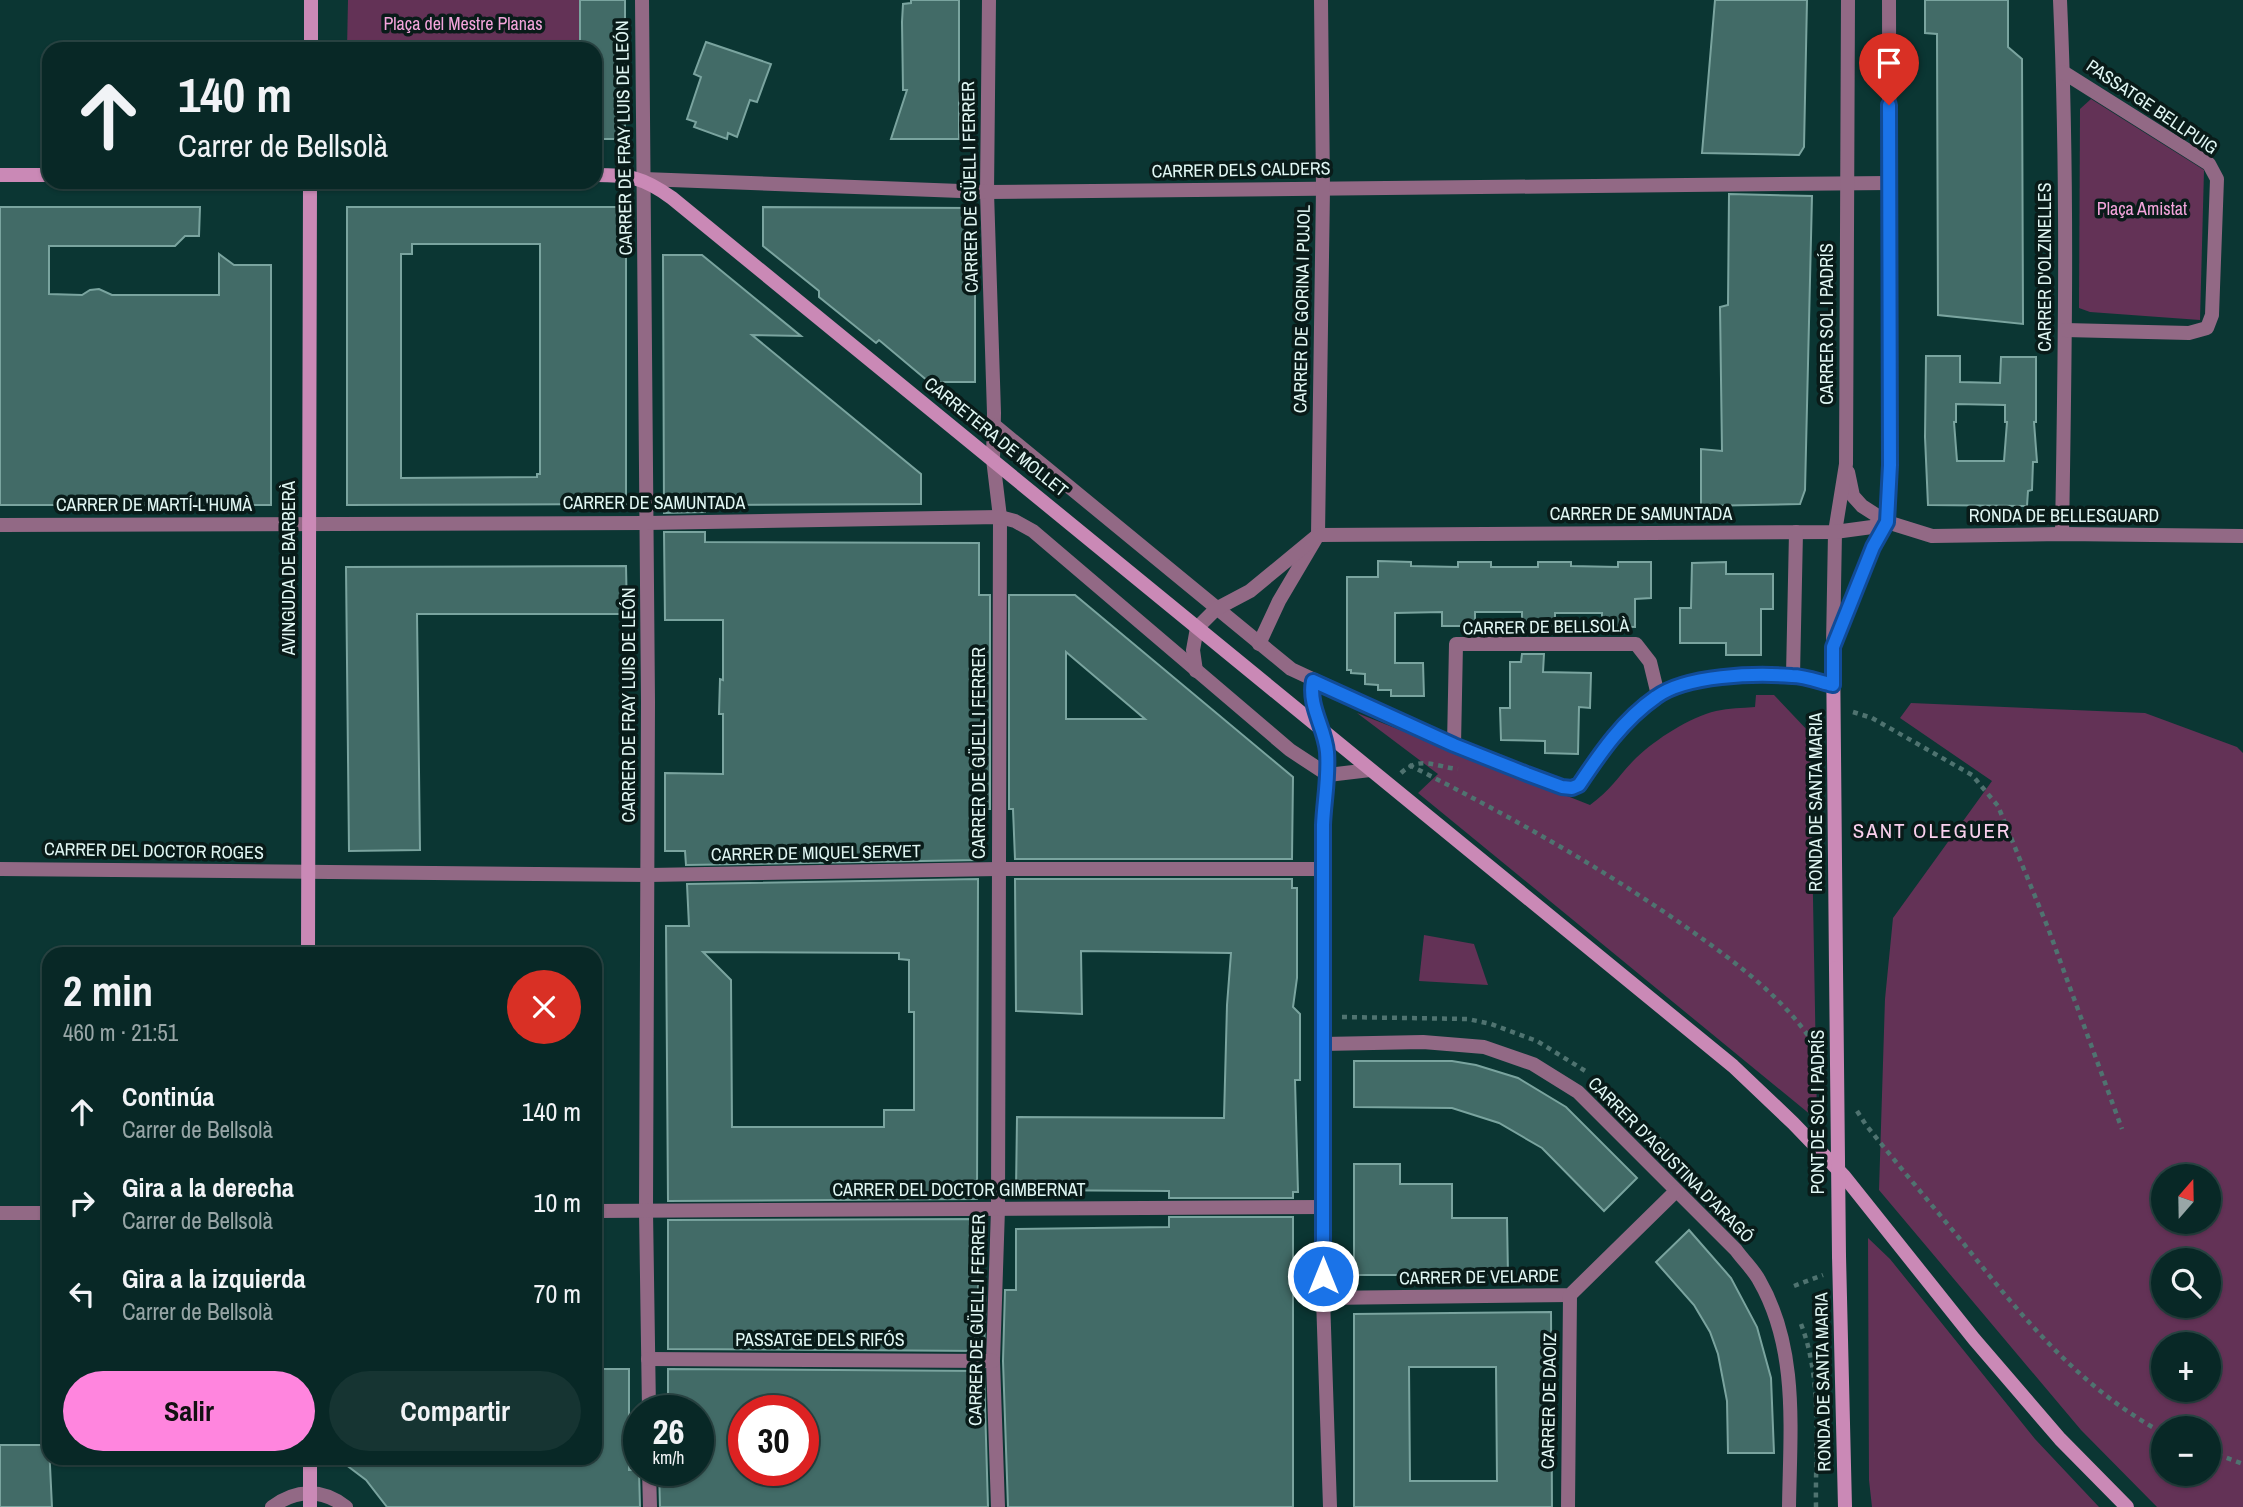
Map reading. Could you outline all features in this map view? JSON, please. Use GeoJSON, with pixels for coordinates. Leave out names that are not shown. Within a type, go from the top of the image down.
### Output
{"type":"FeatureCollection","features":[{"type":"Feature","properties":{"kind":"main road"},"geometry":{"type":"LineString","coordinates":[[311,0],[311,42]]}},
{"type":"Feature","properties":{"kind":"main road"},"geometry":{"type":"LineString","coordinates":[[0,175],[42,175]]}},
{"type":"Feature","properties":{"kind":"main road","name":"CARRER DELS CALDERS"},"geometry":{"type":"LineString","coordinates":[[602,175],[625,175],[644,179]]}},
{"type":"Feature","properties":{"kind":"main road","name":"CARRETERA DE MOLLET"},"geometry":{"type":"LineString","coordinates":[[644,179],[724,239],[1733,1066],[1844,1176],[1974,1339],[2060,1439],[2127,1507]]}},
{"type":"Feature","properties":{"kind":"main road","name":"AVINGUDA DE BARBERÀ"},"geometry":{"type":"LineString","coordinates":[[308,947],[310,189]]}},
{"type":"Feature","properties":{"kind":"main road","name":"RONDA DE SANTA MARIA"},"geometry":{"type":"LineString","coordinates":[[1836,968],[1833,647],[1869,556],[1887,522]]}},
{"type":"Feature","properties":{"kind":"main road","name":"PONT DE SOL I PADRÍS"},"geometry":{"type":"LineString","coordinates":[[1836,968],[1839,1256]]}},
{"type":"Feature","properties":{"kind":"main road","name":"RONDA DE SANTA MARIA"},"geometry":{"type":"LineString","coordinates":[[1839,1256],[1845,1507]]}},
{"type":"Feature","properties":{"kind":"main road"},"geometry":{"type":"LineString","coordinates":[[310,1465],[310,1500]]}},
{"type":"Feature","properties":{"kind":"street","name":"CARRER DE FRAY LUIS DE LEÓN"},"geometry":{"type":"LineString","coordinates":[[642,0],[649,874],[646,1211],[649,1395]]}},
{"type":"Feature","properties":{"kind":"street","name":"CARRER DE GÜELL I FERRER"},"geometry":{"type":"LineString","coordinates":[[989,0],[987,192],[994,425],[992,459],[1000,517],[998,1209],[993,1361],[998,1507]]}},
{"type":"Feature","properties":{"kind":"street","name":"CARRER DE GORINA I PUJOL"},"geometry":{"type":"LineString","coordinates":[[1318,535],[1323,188],[1321,0]]}},
{"type":"Feature","properties":{"kind":"street","name":"CARRER SOL I PADRÍS"},"geometry":{"type":"LineString","coordinates":[[1833,647],[1835,532],[1846,464],[1847,0]]}},
{"type":"Feature","properties":{"kind":"street"},"geometry":{"type":"LineString","coordinates":[[1846,464],[1853,496],[1862,506],[1887,522],[1890,465],[1889,0]]}},
{"type":"Feature","properties":{"kind":"street","name":"CARRER D'OLZINELLES"},"geometry":{"type":"LineString","coordinates":[[2060,0],[2065,330],[2062,534]]}},
{"type":"Feature","properties":{"kind":"street","name":"PASSATGE BELLPUIG"},"geometry":{"type":"LineString","coordinates":[[2063,72],[2209,163],[2217,179],[2212,315],[2207,328],[2189,333],[2065,330]]}},
{"type":"Feature","properties":{"kind":"street","name":"CARRER DELS CALDERS"},"geometry":{"type":"LineString","coordinates":[[644,179],[987,192],[1889,183]]}},
{"type":"Feature","properties":{"kind":"street","name":"CARRETERA DE MOLLET"},"geometry":{"type":"LineString","coordinates":[[994,425],[1259,644],[1291,669],[1313,681]]}},
{"type":"Feature","properties":{"kind":"street"},"geometry":{"type":"LineString","coordinates":[[1000,517],[1016,521],[1033,531],[1290,750],[1328,775],[1370,770]]}},
{"type":"Feature","properties":{"kind":"street","name":"CARRER DE SAMUNTADA"},"geometry":{"type":"LineString","coordinates":[[308,524],[647,523],[1000,517]]}},
{"type":"Feature","properties":{"kind":"street","name":"CARRER DE SAMUNTADA"},"geometry":{"type":"LineString","coordinates":[[1318,535],[1835,532],[1887,522]]}},
{"type":"Feature","properties":{"kind":"street","name":"RONDA DE BELLESGUARD"},"geometry":{"type":"LineString","coordinates":[[1887,522],[1932,536],[2243,536]]}},
{"type":"Feature","properties":{"kind":"street","name":"CARRER DE MARTÍ-L'HUMÀ"},"geometry":{"type":"LineString","coordinates":[[0,525],[308,524]]}},
{"type":"Feature","properties":{"kind":"street"},"geometry":{"type":"LineString","coordinates":[[1793,676],[1796,532]]}},
{"type":"Feature","properties":{"kind":"street"},"geometry":{"type":"LineString","coordinates":[[1196,671],[1194,650],[1197,628],[1216,609],[1250,591],[1318,535]]}},
{"type":"Feature","properties":{"kind":"street"},"geometry":{"type":"LineString","coordinates":[[1259,644],[1279,601],[1318,535]]}},
{"type":"Feature","properties":{"kind":"street","name":"CARRER DE BELLSOLÀ"},"geometry":{"type":"LineString","coordinates":[[1454,745],[1456,644],[1636,644],[1650,662],[1658,695]]}},
{"type":"Feature","properties":{"kind":"street"},"geometry":{"type":"LineString","coordinates":[[1330,1507],[1323,1298],[1322,1044],[1324,796],[1328,775],[1327,750],[1312,700],[1313,681],[1454,745],[1527,774],[1572,788],[1579,785],[1607,743],[1658,695],[1686,684],[1716,677],[1793,676],[1833,685]]}},
{"type":"Feature","properties":{"kind":"street","name":"CARRER DEL DOCTOR ROGES"},"geometry":{"type":"LineString","coordinates":[[0,869],[308,873]]}},
{"type":"Feature","properties":{"kind":"street","name":"CARRER DE MIQUEL SERVET"},"geometry":{"type":"LineString","coordinates":[[308,873],[649,874],[998,869],[1324,869]]}},
{"type":"Feature","properties":{"kind":"street","name":"CARRER D'AGUSTINA D'ARAGÓ"},"geometry":{"type":"LineString","coordinates":[[1322,1044],[1423,1042],[1484,1047],[1533,1064],[1578,1092],[1758,1278],[1775,1312],[1786,1350],[1790,1404],[1789,1507]]}},
{"type":"Feature","properties":{"kind":"street","name":"CARRER DE VELARDE"},"geometry":{"type":"LineString","coordinates":[[1323,1298],[1570,1295],[1676,1191]]}},
{"type":"Feature","properties":{"kind":"street","name":"CARRER DEL DOCTOR GIMBERNAT"},"geometry":{"type":"LineString","coordinates":[[602,1211],[1323,1207]]}},
{"type":"Feature","properties":{"kind":"street"},"geometry":{"type":"LineString","coordinates":[[0,1213],[42,1213]]}},
{"type":"Feature","properties":{"kind":"street","name":"CARRER DE DAOIZ"},"geometry":{"type":"LineString","coordinates":[[1568,1507],[1570,1295]]}},
{"type":"Feature","properties":{"kind":"street","name":"PASSATGE DELS RIFÓS"},"geometry":{"type":"LineString","coordinates":[[648,1359],[993,1361]]}},
{"type":"Feature","properties":{"kind":"street"},"geometry":{"type":"LineString","coordinates":[[649,1486],[650,1507]]}},
{"type":"Feature","properties":{"kind":"street"},"geometry":{"type":"LineString","coordinates":[[272,1507],[287,1496],[310,1500],[333,1498],[345,1507]]}},
{"type":"Feature","properties":{"kind":"path"},"geometry":{"type":"LineString","coordinates":[[1835,708],[1872,718],[1972,775],[1998,806],[2048,928],[2122,1129]]}},
{"type":"Feature","properties":{"kind":"path"},"geometry":{"type":"LineString","coordinates":[[1409,765],[1523,824],[1619,881],[1665,912],[1765,987],[1788,1010],[1817,1048]]}},
{"type":"Feature","properties":{"kind":"path"},"geometry":{"type":"LineString","coordinates":[[1852,1103],[1866,1125],[2015,1309],[2094,1388],[2151,1426]]}},
{"type":"Feature","properties":{"kind":"path"},"geometry":{"type":"LineString","coordinates":[[1794,1286],[1823,1275]]}},
{"type":"Feature","properties":{"kind":"path"},"geometry":{"type":"LineString","coordinates":[[2221,1456],[2243,1464]]}},
{"type":"Feature","properties":{"kind":"green space","name":"Plaça del Mestre Planas"},"geometry":{"type":"Polygon","coordinates":[[[348,0],[580,0],[580,42],[347,42],[348,0]]]}},
{"type":"Feature","properties":{"kind":"green space","name":"Plaça Amistat"},"geometry":{"type":"Polygon","coordinates":[[[2091,99],[2204,170],[2200,320],[2090,312],[2079,308],[2080,109],[2091,99]]]}},
{"type":"Feature","properties":{"kind":"green space"},"geometry":{"type":"Polygon","coordinates":[[[1756,695],[1774,695],[1810,733],[1817,1120],[1418,793],[1438,774],[1357,713],[1590,805],[1610,788],[1636,758],[1663,736],[1706,714],[1726,709],[1755,707],[1756,695]]]}},
{"type":"Feature","properties":{"kind":"green space"},"geometry":{"type":"Polygon","coordinates":[[[1911,703],[2145,713],[2237,747],[2243,753],[2243,1507],[2157,1507],[2081,1430],[1879,1190],[1885,999],[1893,918],[1992,781],[1900,718],[1911,703]]]}},
{"type":"Feature","properties":{"kind":"green space"},"geometry":{"type":"Polygon","coordinates":[[[1424,935],[1474,944],[1488,985],[1419,981],[1424,935]]]}},
{"type":"Feature","properties":{"kind":"green space"},"geometry":{"type":"Polygon","coordinates":[[[1868,1238],[1890,1259],[2035,1439],[2099,1507],[1872,1507],[1869,1480],[1868,1238]]]}},
{"type":"Feature","properties":{"kind":"building"},"geometry":{"type":"Polygon","coordinates":[[[580,0],[625,0],[625,139],[602,139],[602,42],[580,42],[580,0]]]}},
{"type":"Feature","properties":{"kind":"building"},"geometry":{"type":"Polygon","coordinates":[[[911,0],[959,0],[959,139],[891,139],[907,90],[903,90],[902,22],[903,4],[911,3],[911,0]]]}},
{"type":"Feature","properties":{"kind":"building"},"geometry":{"type":"Polygon","coordinates":[[[1715,0],[1807,0],[1804,147],[1799,155],[1702,153],[1715,0]]]}},
{"type":"Feature","properties":{"kind":"building"},"geometry":{"type":"Polygon","coordinates":[[[1925,0],[2008,0],[2008,47],[2022,59],[2023,324],[1938,315],[1937,34],[1925,33],[1925,0]]]}},
{"type":"Feature","properties":{"kind":"building"},"geometry":{"type":"Polygon","coordinates":[[[706,42],[771,64],[757,102],[750,100],[737,137],[728,133],[727,139],[694,127],[696,122],[687,119],[701,77],[694,74],[706,42]]]}},
{"type":"Feature","properties":{"kind":"building"},"geometry":{"type":"Polygon","coordinates":[[[1729,194],[1812,196],[1805,490],[1800,504],[1701,506],[1701,449],[1722,451],[1720,307],[1728,305],[1729,194]]]}},
{"type":"Feature","properties":{"kind":"building"},"geometry":{"type":"Polygon","coordinates":[[[0,207],[200,207],[199,236],[185,236],[175,246],[49,246],[49,294],[82,295],[99,289],[112,295],[219,295],[219,254],[234,265],[271,265],[271,505],[0,505],[0,207]]]}},
{"type":"Feature","properties":{"kind":"building"},"geometry":{"type":"Polygon","coordinates":[[[347,207],[626,207],[626,504],[347,505],[347,207]],[[412,244],[412,254],[401,254],[401,478],[537,477],[537,474],[540,474],[540,244],[412,244]]]}},
{"type":"Feature","properties":{"kind":"building"},"geometry":{"type":"Polygon","coordinates":[[[763,207],[975,208],[975,382],[929,382],[879,340],[876,343],[819,297],[819,291],[763,246],[763,207]]]}},
{"type":"Feature","properties":{"kind":"building"},"geometry":{"type":"Polygon","coordinates":[[[663,255],[702,255],[801,336],[752,335],[921,474],[921,504],[705,505],[705,512],[664,513],[663,255]]]}},
{"type":"Feature","properties":{"kind":"building"},"geometry":{"type":"Polygon","coordinates":[[[1926,356],[1960,356],[1960,382],[2000,383],[2001,357],[2036,357],[2034,422],[2037,462],[2033,462],[2032,490],[2028,491],[2027,506],[1928,505],[1926,356]],[[1956,404],[1954,422],[1957,461],[2004,461],[2007,422],[2005,405],[1956,404]]]}},
{"type":"Feature","properties":{"kind":"building"},"geometry":{"type":"Polygon","coordinates":[[[664,532],[705,532],[705,542],[979,543],[979,595],[990,595],[990,809],[978,809],[978,860],[686,865],[685,851],[665,851],[665,773],[723,774],[723,714],[719,714],[720,679],[723,680],[723,620],[665,620],[664,532]]]}},
{"type":"Feature","properties":{"kind":"building"},"geometry":{"type":"Polygon","coordinates":[[[1378,561],[1411,562],[1411,566],[1458,567],[1458,562],[1491,562],[1491,567],[1538,567],[1538,562],[1571,562],[1571,566],[1618,567],[1618,562],[1651,562],[1651,598],[1635,599],[1635,627],[1602,626],[1602,613],[1555,613],[1555,626],[1544,626],[1544,634],[1522,634],[1522,612],[1475,612],[1475,626],[1442,626],[1442,612],[1395,613],[1395,663],[1423,663],[1424,696],[1391,696],[1391,690],[1378,690],[1378,685],[1365,684],[1365,674],[1347,670],[1347,577],[1378,577],[1378,561]]]}},
{"type":"Feature","properties":{"kind":"building"},"geometry":{"type":"Polygon","coordinates":[[[1726,562],[1726,574],[1773,574],[1773,609],[1761,609],[1761,655],[1726,655],[1726,643],[1680,643],[1680,608],[1691,608],[1692,563],[1726,562]]]}},
{"type":"Feature","properties":{"kind":"building"},"geometry":{"type":"Polygon","coordinates":[[[626,566],[627,614],[417,614],[420,850],[349,851],[346,567],[626,566]]]}},
{"type":"Feature","properties":{"kind":"building"},"geometry":{"type":"Polygon","coordinates":[[[1009,595],[1075,595],[1293,777],[1292,859],[1015,859],[1013,809],[1009,809],[1009,595]],[[1066,652],[1066,719],[1145,719],[1066,652]]]}},
{"type":"Feature","properties":{"kind":"building"},"geometry":{"type":"Polygon","coordinates":[[[1522,654],[1544,654],[1543,672],[1591,673],[1590,708],[1579,707],[1578,754],[1545,753],[1545,741],[1501,740],[1500,708],[1510,708],[1510,662],[1521,662],[1522,654]]]}},
{"type":"Feature","properties":{"kind":"building"},"geometry":{"type":"Polygon","coordinates":[[[978,879],[977,1199],[668,1201],[666,926],[689,926],[687,884],[978,879]],[[703,952],[731,980],[732,1127],[884,1127],[884,1110],[914,1110],[914,1012],[909,1012],[909,960],[899,959],[899,953],[703,952]]]}},
{"type":"Feature","properties":{"kind":"building"},"geometry":{"type":"Polygon","coordinates":[[[1015,879],[1292,879],[1292,888],[1297,888],[1297,978],[1293,1007],[1300,1014],[1300,1080],[1295,1080],[1298,1192],[1293,1192],[1293,1198],[1169,1198],[1169,1191],[1016,1190],[1017,1117],[1224,1118],[1231,953],[1081,951],[1082,1014],[1016,1011],[1015,879]]]}},
{"type":"Feature","properties":{"kind":"building"},"geometry":{"type":"Polygon","coordinates":[[[1354,1061],[1452,1061],[1476,1065],[1518,1078],[1566,1107],[1637,1178],[1604,1211],[1542,1148],[1499,1123],[1452,1108],[1354,1107],[1354,1061]]]}},
{"type":"Feature","properties":{"kind":"building"},"geometry":{"type":"Polygon","coordinates":[[[1354,1164],[1400,1164],[1400,1184],[1452,1184],[1452,1218],[1507,1218],[1508,1275],[1354,1275],[1354,1164]]]}},
{"type":"Feature","properties":{"kind":"building"},"geometry":{"type":"Polygon","coordinates":[[[1169,1217],[1293,1217],[1293,1507],[1008,1507],[1003,1361],[1005,1290],[1016,1290],[1016,1229],[1169,1227],[1169,1217]]]}},
{"type":"Feature","properties":{"kind":"building"},"geometry":{"type":"Polygon","coordinates":[[[978,1219],[978,1290],[986,1290],[984,1351],[668,1349],[668,1220],[978,1219]]]}},
{"type":"Feature","properties":{"kind":"building"},"geometry":{"type":"Polygon","coordinates":[[[1689,1230],[1731,1278],[1757,1327],[1771,1378],[1774,1453],[1728,1453],[1727,1401],[1718,1354],[1710,1332],[1694,1305],[1656,1262],[1689,1230]]]}},
{"type":"Feature","properties":{"kind":"building"},"geometry":{"type":"Polygon","coordinates":[[[1551,1312],[1552,1507],[1354,1507],[1354,1314],[1551,1312]],[[1409,1367],[1410,1481],[1497,1481],[1496,1367],[1409,1367]]]}},
{"type":"Feature","properties":{"kind":"building"},"geometry":{"type":"Polygon","coordinates":[[[602,1369],[629,1369],[629,1395],[623,1395],[623,1486],[639,1486],[640,1507],[387,1507],[366,1480],[346,1465],[602,1465],[602,1369]]]}},
{"type":"Feature","properties":{"kind":"building"},"geometry":{"type":"Polygon","coordinates":[[[668,1369],[984,1371],[988,1507],[660,1507],[659,1486],[714,1486],[714,1395],[668,1395],[668,1369]]]}},
{"type":"Feature","properties":{"kind":"building"},"geometry":{"type":"Polygon","coordinates":[[[0,1445],[42,1445],[42,1465],[50,1465],[52,1507],[0,1507],[0,1445]]]}},
{"type":"Feature","properties":{"kind":"district","name":"SANT OLEGUER"},"geometry":{"type":"Point","coordinates":[1932,831]}},
{"type":"Feature","properties":{"kind":"route"},"geometry":{"type":"LineString","coordinates":[[1323,1276],[1323,825],[1328,775],[1327,750],[1312,700],[1313,681],[1454,745],[1562,787],[1572,788],[1579,785],[1607,743],[1658,695],[1686,684],[1716,677],[1793,676],[1833,685],[1833,647],[1873,547],[1887,522],[1890,465],[1889,105]]}}]}
